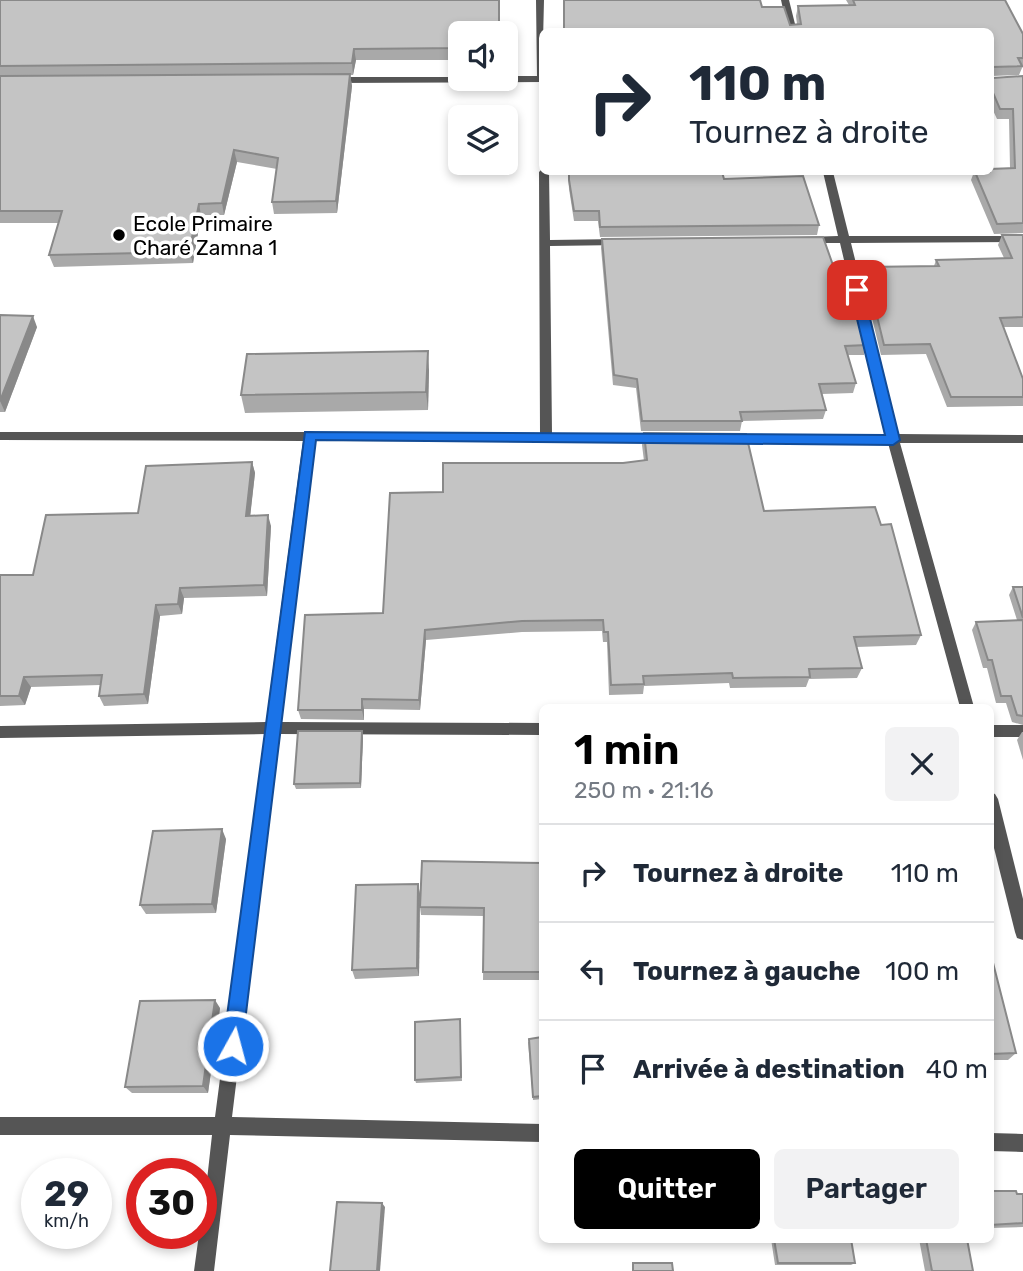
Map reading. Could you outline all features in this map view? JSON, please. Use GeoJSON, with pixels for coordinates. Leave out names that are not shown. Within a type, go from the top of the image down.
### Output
{"type":"FeatureCollection","features":[{"type":"Feature","properties":{"kind":"street"},"geometry":{"type":"LineString","coordinates":[[540,0],[541,28]]}},
{"type":"Feature","properties":{"kind":"street"},"geometry":{"type":"LineString","coordinates":[[785,0],[792,28]]}},
{"type":"Feature","properties":{"kind":"street"},"geometry":{"type":"LineString","coordinates":[[321,80],[539,78]]}},
{"type":"Feature","properties":{"kind":"street"},"geometry":{"type":"LineString","coordinates":[[544,175],[546,436]]}},
{"type":"Feature","properties":{"kind":"street"},"geometry":{"type":"LineString","coordinates":[[829,175],[893,440],[966,704]]}},
{"type":"Feature","properties":{"kind":"street"},"geometry":{"type":"LineString","coordinates":[[790,240],[1023,239]]}},
{"type":"Feature","properties":{"kind":"street"},"geometry":{"type":"LineString","coordinates":[[545,243],[626,242]]}},
{"type":"Feature","properties":{"kind":"street"},"geometry":{"type":"LineString","coordinates":[[204,1271],[310,435]]}},
{"type":"Feature","properties":{"kind":"street"},"geometry":{"type":"LineString","coordinates":[[0,436],[671,438]]}},
{"type":"Feature","properties":{"kind":"street"},"geometry":{"type":"LineString","coordinates":[[713,438],[1023,439]]}},
{"type":"Feature","properties":{"kind":"street"},"geometry":{"type":"LineString","coordinates":[[0,732],[273,727],[539,729]]}},
{"type":"Feature","properties":{"kind":"street"},"geometry":{"type":"LineString","coordinates":[[994,731],[1023,731]]}},
{"type":"Feature","properties":{"kind":"street"},"geometry":{"type":"LineString","coordinates":[[994,815],[1023,932]]}},
{"type":"Feature","properties":{"kind":"street"},"geometry":{"type":"LineString","coordinates":[[0,1126],[222,1126],[539,1133]]}},
{"type":"Feature","properties":{"kind":"street"},"geometry":{"type":"LineString","coordinates":[[994,1142],[1023,1143]]}},
{"type":"Feature","properties":{"kind":"building"},"geometry":{"type":"Polygon","coordinates":[[[0,0],[499,0],[499,21],[448,21],[448,48],[354,49],[352,63],[0,66],[0,0]]]}},
{"type":"Feature","properties":{"kind":"building"},"geometry":{"type":"Polygon","coordinates":[[[564,0],[760,0],[762,7],[784,7],[790,25],[801,24],[798,6],[855,5],[853,0],[1005,0],[1023,34],[1023,58],[1018,58],[1022,66],[994,67],[994,28],[564,28],[564,0]]]}},
{"type":"Feature","properties":{"kind":"building"},"geometry":{"type":"Polygon","coordinates":[[[350,74],[336,201],[272,202],[278,158],[234,150],[222,203],[199,204],[189,252],[49,255],[62,211],[0,211],[0,76],[350,74]]]}},
{"type":"Feature","properties":{"kind":"building"},"geometry":{"type":"Polygon","coordinates":[[[1023,76],[1023,223],[997,224],[976,175],[994,175],[994,169],[1015,168],[1013,109],[1000,109],[994,95],[994,78],[1023,76]]]}},
{"type":"Feature","properties":{"kind":"building"},"geometry":{"type":"Polygon","coordinates":[[[569,175],[723,175],[724,179],[803,176],[819,225],[600,227],[599,211],[574,211],[569,175]]]}},
{"type":"Feature","properties":{"kind":"building"},"geometry":{"type":"Polygon","coordinates":[[[1002,235],[1023,235],[1023,317],[1000,318],[1023,379],[1023,397],[951,397],[930,344],[884,345],[865,267],[939,266],[936,260],[1012,258],[1002,235]]]}},
{"type":"Feature","properties":{"kind":"building"},"geometry":{"type":"Polygon","coordinates":[[[823,237],[834,268],[848,268],[867,345],[845,346],[856,383],[819,384],[826,410],[740,412],[742,421],[642,421],[637,379],[614,375],[602,239],[823,237]]]}},
{"type":"Feature","properties":{"kind":"building"},"geometry":{"type":"Polygon","coordinates":[[[0,315],[33,316],[0,401],[0,315]]]}},
{"type":"Feature","properties":{"kind":"building"},"geometry":{"type":"Polygon","coordinates":[[[428,351],[426,392],[241,395],[247,354],[428,351]]]}},
{"type":"Feature","properties":{"kind":"building"},"geometry":{"type":"Polygon","coordinates":[[[644,433],[746,434],[764,511],[875,507],[881,525],[891,524],[921,635],[854,637],[862,668],[809,669],[810,677],[733,678],[732,673],[643,676],[644,684],[611,685],[608,632],[604,632],[603,620],[522,621],[425,630],[419,700],[362,699],[362,710],[298,710],[305,615],[383,613],[390,493],[443,492],[443,463],[623,463],[647,460],[644,433]]]}},
{"type":"Feature","properties":{"kind":"building"},"geometry":{"type":"Polygon","coordinates":[[[252,462],[246,516],[268,515],[264,585],[180,588],[178,604],[156,605],[144,694],[99,696],[102,675],[24,677],[19,696],[0,696],[0,575],[33,575],[46,515],[138,513],[146,466],[252,462]]]}},
{"type":"Feature","properties":{"kind":"building"},"geometry":{"type":"Polygon","coordinates":[[[1013,587],[1023,587],[1023,618],[1013,587]]]}},
{"type":"Feature","properties":{"kind":"building"},"geometry":{"type":"Polygon","coordinates":[[[1023,620],[1023,716],[1017,715],[1011,696],[1001,696],[992,660],[988,660],[976,622],[1023,620]]]}},
{"type":"Feature","properties":{"kind":"building"},"geometry":{"type":"Polygon","coordinates":[[[298,731],[362,731],[360,783],[294,784],[298,731]]]}},
{"type":"Feature","properties":{"kind":"building"},"geometry":{"type":"Polygon","coordinates":[[[222,829],[212,904],[140,905],[153,831],[222,829]]]}},
{"type":"Feature","properties":{"kind":"building"},"geometry":{"type":"Polygon","coordinates":[[[422,861],[539,863],[539,972],[483,972],[484,908],[420,907],[422,861]]]}},
{"type":"Feature","properties":{"kind":"building"},"geometry":{"type":"Polygon","coordinates":[[[418,884],[417,968],[352,970],[356,885],[418,884]]]}},
{"type":"Feature","properties":{"kind":"building"},"geometry":{"type":"Polygon","coordinates":[[[994,967],[1016,1053],[994,1054],[994,967]]]}},
{"type":"Feature","properties":{"kind":"building"},"geometry":{"type":"Polygon","coordinates":[[[215,1000],[203,1086],[125,1087],[140,1001],[215,1000]]]}},
{"type":"Feature","properties":{"kind":"building"},"geometry":{"type":"Polygon","coordinates":[[[460,1019],[461,1077],[415,1080],[415,1022],[460,1019]]]}},
{"type":"Feature","properties":{"kind":"building"},"geometry":{"type":"Polygon","coordinates":[[[539,1037],[539,1096],[533,1097],[529,1039],[539,1037]]]}},
{"type":"Feature","properties":{"kind":"building"},"geometry":{"type":"Polygon","coordinates":[[[994,1191],[1016,1191],[1017,1194],[1023,1194],[1023,1223],[994,1225],[994,1191]]]}},
{"type":"Feature","properties":{"kind":"building"},"geometry":{"type":"Polygon","coordinates":[[[337,1202],[382,1203],[377,1271],[330,1271],[337,1202]]]}},
{"type":"Feature","properties":{"kind":"building"},"geometry":{"type":"Polygon","coordinates":[[[775,1243],[852,1243],[855,1263],[778,1263],[775,1243]]]}},
{"type":"Feature","properties":{"kind":"building"},"geometry":{"type":"Polygon","coordinates":[[[927,1243],[968,1243],[973,1271],[932,1271],[927,1243]]]}},
{"type":"Feature","properties":{"kind":"building"},"geometry":{"type":"Polygon","coordinates":[[[633,1263],[672,1263],[673,1271],[633,1271],[633,1263]]]}},
{"type":"Feature","properties":{"kind":"place","name":"Ecole Primaire Charé Zamna 1"},"geometry":{"type":"Point","coordinates":[119,235]}},
{"type":"Feature","properties":{"kind":"route"},"geometry":{"type":"LineString","coordinates":[[233,1046],[310,435],[893,440],[857,290]]}}]}
